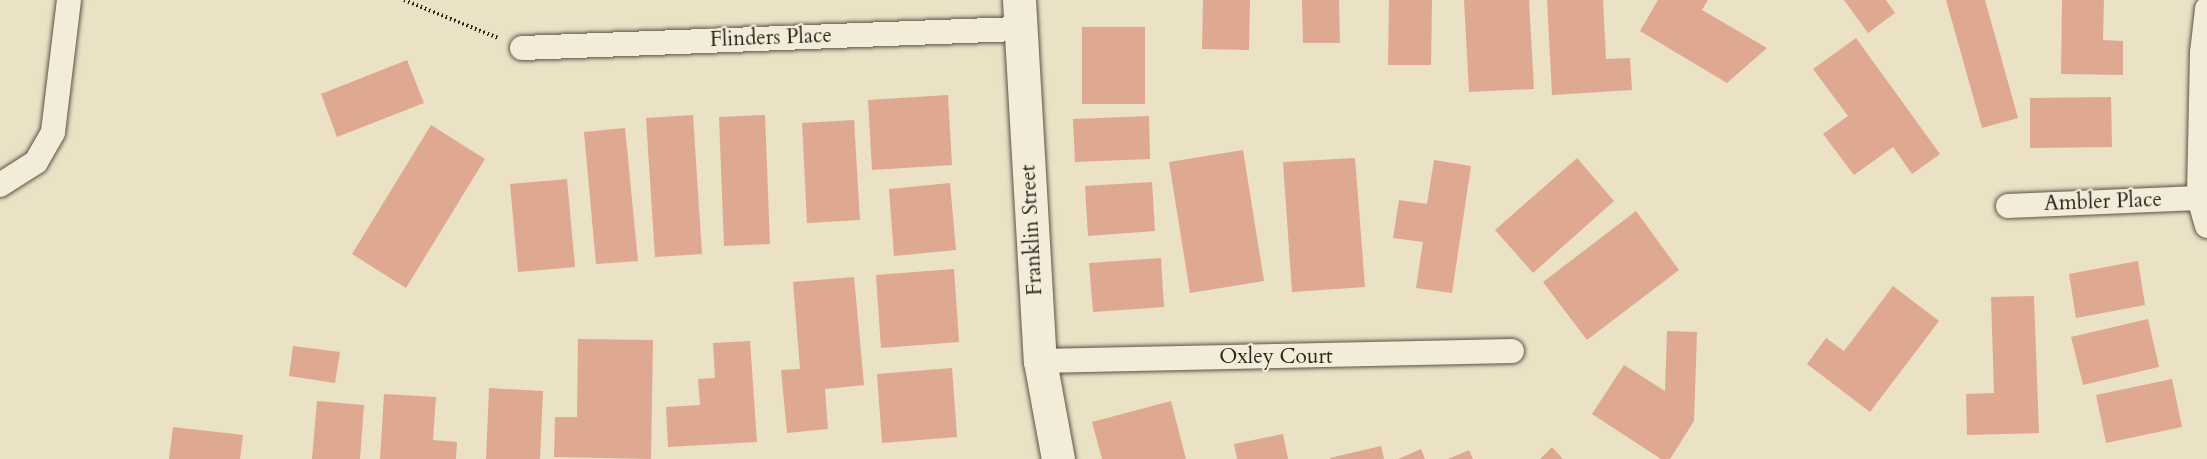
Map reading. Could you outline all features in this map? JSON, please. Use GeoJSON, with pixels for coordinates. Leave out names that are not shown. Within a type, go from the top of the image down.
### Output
{"type":"FeatureCollection","features":[{"type":"Feature","properties":{"kind":"street"},"geometry":{"type":"LineString","coordinates":[[0,185],[36,162],[53,132],[69,0]]}},
{"type":"Feature","properties":{"kind":"street"},"geometry":{"type":"LineString","coordinates":[[2207,9],[2202,53],[2199,198],[2207,226]]}},
{"type":"Feature","properties":{"kind":"street","name":"Flinders Place"},"geometry":{"type":"LineString","coordinates":[[522,48],[1020,14]]}},
{"type":"Feature","properties":{"kind":"street","name":"Franklin Street"},"geometry":{"type":"LineString","coordinates":[[1020,14],[1040,361],[1058,459]]}},
{"type":"Feature","properties":{"kind":"street","name":"Ambler Place"},"geometry":{"type":"LineString","coordinates":[[2008,206],[2199,198]]}},
{"type":"Feature","properties":{"kind":"street","name":"Oxley Court"},"geometry":{"type":"LineString","coordinates":[[1040,361],[1512,351]]}},
{"type":"Feature","properties":{"kind":"path"},"geometry":{"type":"LineString","coordinates":[[404,0],[522,48]]}},
{"type":"Feature","properties":{"kind":"building"},"geometry":{"type":"Polygon","coordinates":[[[1203,0],[1250,0],[1249,50],[1202,49],[1203,0]]]}},
{"type":"Feature","properties":{"kind":"building"},"geometry":{"type":"Polygon","coordinates":[[[1302,0],[1339,0],[1340,43],[1303,43],[1302,0]]]}},
{"type":"Feature","properties":{"kind":"building"},"geometry":{"type":"Polygon","coordinates":[[[1389,0],[1432,0],[1431,65],[1388,65],[1389,0]]]}},
{"type":"Feature","properties":{"kind":"building"},"geometry":{"type":"Polygon","coordinates":[[[1464,0],[1529,0],[1534,89],[1469,92],[1464,0]]]}},
{"type":"Feature","properties":{"kind":"building"},"geometry":{"type":"Polygon","coordinates":[[[1547,0],[1603,0],[1606,59],[1630,58],[1632,90],[1552,95],[1547,0]]]}},
{"type":"Feature","properties":{"kind":"building"},"geometry":{"type":"Polygon","coordinates":[[[1658,0],[1708,0],[1702,10],[1767,48],[1727,83],[1640,31],[1658,0]]]}},
{"type":"Feature","properties":{"kind":"building"},"geometry":{"type":"Polygon","coordinates":[[[1844,0],[1886,0],[1895,13],[1868,33],[1844,0]]]}},
{"type":"Feature","properties":{"kind":"building"},"geometry":{"type":"Polygon","coordinates":[[[1946,0],[1985,0],[2018,118],[1982,128],[1946,0]]]}},
{"type":"Feature","properties":{"kind":"building"},"geometry":{"type":"Polygon","coordinates":[[[2062,0],[2104,0],[2103,40],[2123,41],[2123,75],[2061,74],[2062,0]]]}},
{"type":"Feature","properties":{"kind":"building"},"geometry":{"type":"Polygon","coordinates":[[[1082,27],[1145,27],[1145,104],[1082,104],[1082,27]]]}},
{"type":"Feature","properties":{"kind":"building"},"geometry":{"type":"Polygon","coordinates":[[[1856,38],[1940,154],[1912,174],[1893,147],[1854,175],[1823,134],[1848,116],[1813,69],[1856,38]]]}},
{"type":"Feature","properties":{"kind":"building"},"geometry":{"type":"Polygon","coordinates":[[[407,60],[424,103],[337,137],[321,94],[407,60]]]}},
{"type":"Feature","properties":{"kind":"building"},"geometry":{"type":"Polygon","coordinates":[[[948,95],[952,165],[872,170],[868,100],[948,95]]]}},
{"type":"Feature","properties":{"kind":"building"},"geometry":{"type":"Polygon","coordinates":[[[2111,97],[2112,147],[2030,148],[2030,98],[2111,97]]]}},
{"type":"Feature","properties":{"kind":"building"},"geometry":{"type":"Polygon","coordinates":[[[693,115],[702,254],[655,257],[646,118],[693,115]]]}},
{"type":"Feature","properties":{"kind":"building"},"geometry":{"type":"Polygon","coordinates":[[[765,115],[770,244],[724,246],[719,117],[765,115]]]}},
{"type":"Feature","properties":{"kind":"building"},"geometry":{"type":"Polygon","coordinates":[[[1149,116],[1150,159],[1075,162],[1073,119],[1149,116]]]}},
{"type":"Feature","properties":{"kind":"building"},"geometry":{"type":"Polygon","coordinates":[[[854,120],[860,220],[807,223],[802,123],[854,120]]]}},
{"type":"Feature","properties":{"kind":"building"},"geometry":{"type":"Polygon","coordinates":[[[431,125],[485,159],[406,288],[352,254],[431,125]]]}},
{"type":"Feature","properties":{"kind":"building"},"geometry":{"type":"Polygon","coordinates":[[[625,128],[638,261],[596,264],[584,132],[625,128]]]}},
{"type":"Feature","properties":{"kind":"building"},"geometry":{"type":"Polygon","coordinates":[[[1243,150],[1264,281],[1190,293],[1169,162],[1243,150]]]}},
{"type":"Feature","properties":{"kind":"building"},"geometry":{"type":"Polygon","coordinates":[[[1355,158],[1365,287],[1292,292],[1283,162],[1355,158]]]}},
{"type":"Feature","properties":{"kind":"building"},"geometry":{"type":"Polygon","coordinates":[[[1577,158],[1614,201],[1533,273],[1495,230],[1577,158]]]}},
{"type":"Feature","properties":{"kind":"building"},"geometry":{"type":"Polygon","coordinates":[[[1434,160],[1471,166],[1452,293],[1416,288],[1423,242],[1393,238],[1399,200],[1427,204],[1434,160]]]}},
{"type":"Feature","properties":{"kind":"building"},"geometry":{"type":"Polygon","coordinates":[[[567,179],[575,267],[518,272],[510,184],[567,179]]]}},
{"type":"Feature","properties":{"kind":"building"},"geometry":{"type":"Polygon","coordinates":[[[1152,182],[1155,231],[1088,236],[1085,186],[1152,182]]]}},
{"type":"Feature","properties":{"kind":"building"},"geometry":{"type":"Polygon","coordinates":[[[950,183],[956,250],[894,256],[889,189],[950,183]]]}},
{"type":"Feature","properties":{"kind":"building"},"geometry":{"type":"Polygon","coordinates":[[[1636,211],[1679,270],[1587,340],[1543,282],[1636,211]]]}},
{"type":"Feature","properties":{"kind":"building"},"geometry":{"type":"Polygon","coordinates":[[[1161,258],[1164,307],[1093,312],[1089,263],[1161,258]]]}},
{"type":"Feature","properties":{"kind":"building"},"geometry":{"type":"Polygon","coordinates":[[[2138,261],[2145,305],[2076,318],[2069,274],[2138,261]]]}},
{"type":"Feature","properties":{"kind":"building"},"geometry":{"type":"Polygon","coordinates":[[[954,269],[959,342],[881,348],[876,275],[954,269]]]}},
{"type":"Feature","properties":{"kind":"building"},"geometry":{"type":"Polygon","coordinates":[[[854,277],[864,385],[825,389],[828,429],[787,433],[781,370],[800,369],[793,282],[854,277]]]}},
{"type":"Feature","properties":{"kind":"building"},"geometry":{"type":"Polygon","coordinates":[[[1893,286],[1939,321],[1870,412],[1807,364],[1826,338],[1844,351],[1893,286]]]}},
{"type":"Feature","properties":{"kind":"building"},"geometry":{"type":"Polygon","coordinates":[[[2034,296],[2039,433],[1967,435],[1966,394],[1994,393],[1991,297],[2034,296]]]}},
{"type":"Feature","properties":{"kind":"building"},"geometry":{"type":"Polygon","coordinates":[[[2148,319],[2159,367],[2083,385],[2071,337],[2148,319]]]}},
{"type":"Feature","properties":{"kind":"building"},"geometry":{"type":"Polygon","coordinates":[[[1667,331],[1697,332],[1694,421],[1670,459],[1661,459],[1592,414],[1624,365],[1665,391],[1667,331]]]}},
{"type":"Feature","properties":{"kind":"building"},"geometry":{"type":"Polygon","coordinates":[[[578,339],[653,340],[651,459],[554,457],[555,417],[577,417],[578,339]]]}},
{"type":"Feature","properties":{"kind":"building"},"geometry":{"type":"Polygon","coordinates":[[[750,341],[757,442],[668,447],[666,407],[700,405],[698,379],[715,378],[713,343],[750,341]]]}},
{"type":"Feature","properties":{"kind":"building"},"geometry":{"type":"Polygon","coordinates":[[[293,346],[340,352],[335,383],[289,376],[293,346]]]}},
{"type":"Feature","properties":{"kind":"building"},"geometry":{"type":"Polygon","coordinates":[[[952,368],[957,437],[882,443],[877,374],[952,368]]]}},
{"type":"Feature","properties":{"kind":"building"},"geometry":{"type":"Polygon","coordinates":[[[2172,379],[2182,427],[2106,443],[2096,395],[2172,379]]]}},
{"type":"Feature","properties":{"kind":"building"},"geometry":{"type":"Polygon","coordinates":[[[489,388],[543,391],[540,459],[486,459],[489,388]]]}},
{"type":"Feature","properties":{"kind":"building"},"geometry":{"type":"Polygon","coordinates":[[[384,394],[436,397],[433,440],[457,442],[456,459],[380,459],[384,394]]]}},
{"type":"Feature","properties":{"kind":"building"},"geometry":{"type":"Polygon","coordinates":[[[317,401],[364,405],[360,459],[312,459],[317,401]]]}},
{"type":"Feature","properties":{"kind":"building"},"geometry":{"type":"Polygon","coordinates":[[[1171,401],[1186,459],[1102,459],[1092,422],[1171,401]]]}},
{"type":"Feature","properties":{"kind":"building"},"geometry":{"type":"Polygon","coordinates":[[[173,427],[243,435],[240,459],[169,459],[173,427]]]}},
{"type":"Feature","properties":{"kind":"building"},"geometry":{"type":"Polygon","coordinates":[[[1283,434],[1288,459],[1237,459],[1234,444],[1283,434]]]}},
{"type":"Feature","properties":{"kind":"building"},"geometry":{"type":"Polygon","coordinates":[[[1381,446],[1384,459],[1330,459],[1330,458],[1381,446]]]}},
{"type":"Feature","properties":{"kind":"building"},"geometry":{"type":"Polygon","coordinates":[[[1552,447],[1563,459],[1540,459],[1552,447]]]}},
{"type":"Feature","properties":{"kind":"building"},"geometry":{"type":"Polygon","coordinates":[[[1421,449],[1425,459],[1398,459],[1421,449]]]}},
{"type":"Feature","properties":{"kind":"building"},"geometry":{"type":"Polygon","coordinates":[[[1469,450],[1473,459],[1448,459],[1469,450]]]}}]}
